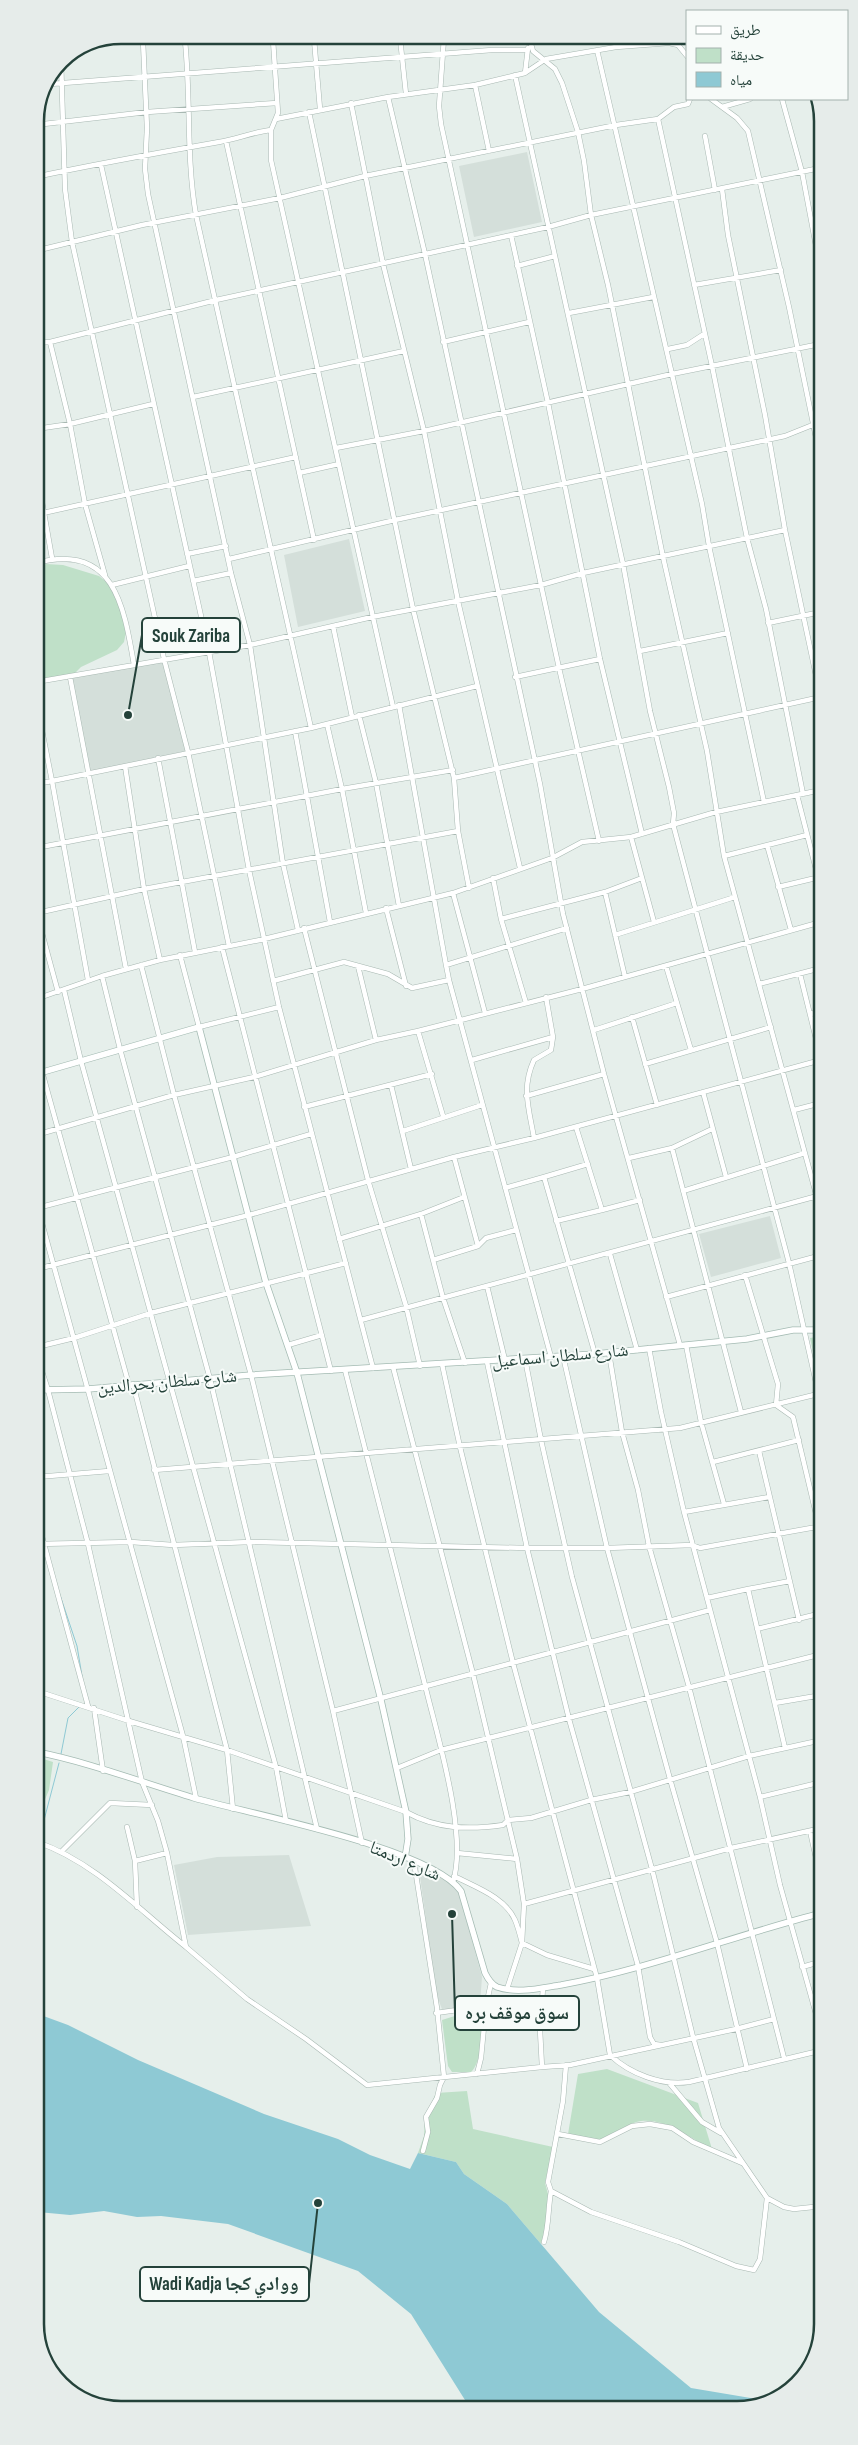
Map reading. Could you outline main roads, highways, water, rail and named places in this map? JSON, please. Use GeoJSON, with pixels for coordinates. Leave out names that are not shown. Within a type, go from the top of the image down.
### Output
{"type":"FeatureCollection","features":[{"type":"Feature","properties":{"kind":"water"},"geometry":{"type":"Polygon","coordinates":[[[44,2016],[68,2025],[138,2060],[264,2114],[338,2139],[370,2155],[410,2169],[418,2153],[456,2162],[464,2174],[507,2204],[599,2312],[691,2388],[757,2399],[747,2401],[466,2401],[411,2314],[358,2271],[228,2224],[161,2216],[137,2217],[104,2211],[70,2215],[44,2213],[44,2016]]]}},
{"type":"Feature","properties":{"kind":"waterway"},"geometry":{"type":"LineString","coordinates":[[60,1595],[77,1646],[82,1676]]}},
{"type":"Feature","properties":{"kind":"waterway"},"geometry":{"type":"LineString","coordinates":[[61,1754],[68,1718],[79,1707]]}},
{"type":"Feature","properties":{"kind":"waterway"},"geometry":{"type":"LineString","coordinates":[[44,1820],[59,1763]]}},
{"type":"Feature","properties":{"kind":"place","name":"Souk Zariba"},"geometry":{"type":"Point","coordinates":[128,715]}},
{"type":"Feature","properties":{"kind":"place","name":"سوق موقف بره"},"geometry":{"type":"Point","coordinates":[452,1914]}},
{"type":"Feature","properties":{"kind":"place","name":"Wadi Kadja ووادي كجا"},"geometry":{"type":"Point","coordinates":[318,2203]}}]}
